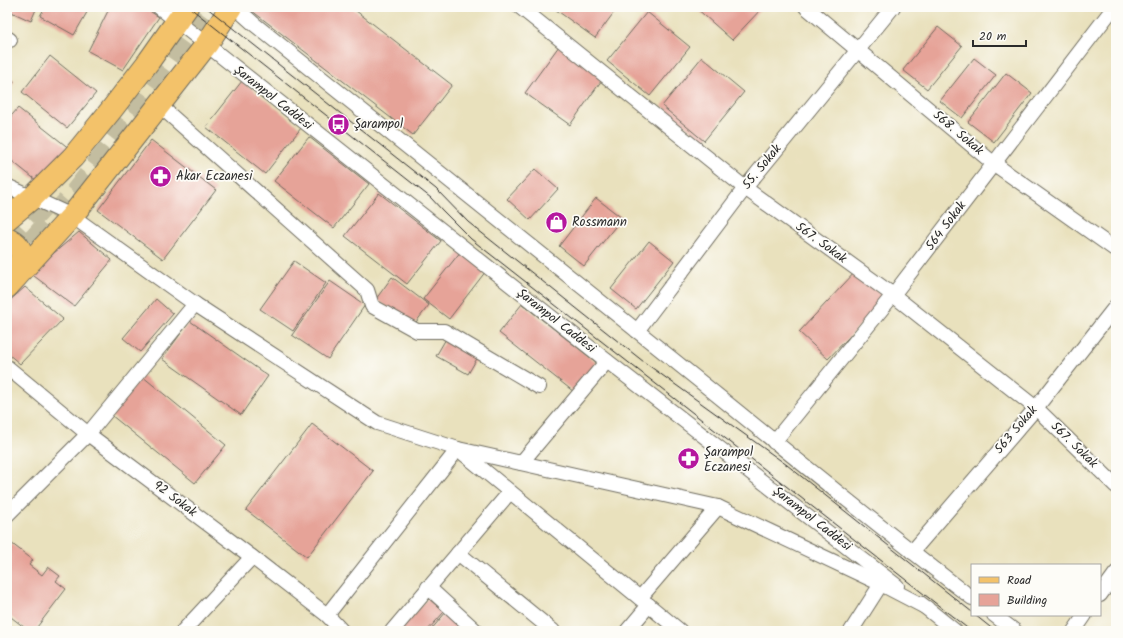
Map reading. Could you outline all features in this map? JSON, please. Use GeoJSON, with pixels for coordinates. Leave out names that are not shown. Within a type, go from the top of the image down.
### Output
{"type":"FeatureCollection","features":[{"type":"Feature","properties":{"kind":"main road"},"geometry":{"type":"LineString","coordinates":[[11,282],[72,216],[207,44],[232,7]]}},
{"type":"Feature","properties":{"kind":"main road"},"geometry":{"type":"LineString","coordinates":[[7,219],[32,198],[78,151],[112,109],[182,14]]}},
{"type":"Feature","properties":{"kind":"main road"},"geometry":{"type":"LineString","coordinates":[[7,238],[17,244],[21,250],[21,259],[11,282]]}},
{"type":"Feature","properties":{"kind":"street","name":"Şarampol Caddesi"},"geometry":{"type":"LineString","coordinates":[[160,7],[182,14],[207,44],[229,63],[607,361],[955,631]]}},
{"type":"Feature","properties":{"kind":"street"},"geometry":{"type":"LineString","coordinates":[[235,7],[260,29],[638,331],[774,442],[971,597]]}},
{"type":"Feature","properties":{"kind":"street","name":"567. Sokak"},"geometry":{"type":"LineString","coordinates":[[520,7],[745,188],[893,295],[1036,408],[1116,486]]}},
{"type":"Feature","properties":{"kind":"street","name":"568. Sokak"},"geometry":{"type":"LineString","coordinates":[[806,7],[993,163],[1116,250]]}},
{"type":"Feature","properties":{"kind":"street","name":"55. Sokak"},"geometry":{"type":"LineString","coordinates":[[638,331],[745,188],[857,49],[893,7]]}},
{"type":"Feature","properties":{"kind":"street","name":"564 Sokak"},"geometry":{"type":"LineString","coordinates":[[774,442],[893,295],[1110,11]]}},
{"type":"Feature","properties":{"kind":"street"},"geometry":{"type":"LineString","coordinates":[[159,105],[367,290],[372,306],[417,331],[444,331],[539,387]]}},
{"type":"Feature","properties":{"kind":"street"},"geometry":{"type":"LineString","coordinates":[[7,186],[72,216],[195,304],[377,423],[458,449],[718,507],[881,584],[927,608]]}},
{"type":"Feature","properties":{"kind":"street"},"geometry":{"type":"LineString","coordinates":[[7,515],[88,434],[195,304]]}},
{"type":"Feature","properties":{"kind":"street","name":"563 Sokak"},"geometry":{"type":"LineString","coordinates":[[912,552],[1036,408],[1116,306]]}},
{"type":"Feature","properties":{"kind":"street"},"geometry":{"type":"LineString","coordinates":[[521,463],[607,361]]}},
{"type":"Feature","properties":{"kind":"street","name":"92 Sokak"},"geometry":{"type":"LineString","coordinates":[[7,368],[88,434],[327,615],[342,631]]}},
{"type":"Feature","properties":{"kind":"street"},"geometry":{"type":"LineString","coordinates":[[458,449],[680,631]]}},
{"type":"Feature","properties":{"kind":"street"},"geometry":{"type":"LineString","coordinates":[[327,615],[458,449]]}},
{"type":"Feature","properties":{"kind":"street"},"geometry":{"type":"LineString","coordinates":[[392,631],[510,492]]}},
{"type":"Feature","properties":{"kind":"street"},"geometry":{"type":"LineString","coordinates":[[627,631],[644,602],[718,507]]}},
{"type":"Feature","properties":{"kind":"street"},"geometry":{"type":"LineString","coordinates":[[458,553],[553,631]]}},
{"type":"Feature","properties":{"kind":"street"},"geometry":{"type":"LineString","coordinates":[[183,631],[252,557]]}},
{"type":"Feature","properties":{"kind":"street"},"geometry":{"type":"LineString","coordinates":[[1101,594],[1116,573]]}},
{"type":"Feature","properties":{"kind":"street"},"geometry":{"type":"LineString","coordinates":[[852,631],[881,584]]}},
{"type":"Feature","properties":{"kind":"street"},"geometry":{"type":"LineString","coordinates":[[428,588],[476,631]]}},
{"type":"Feature","properties":{"kind":"street"},"geometry":{"type":"LineString","coordinates":[[995,616],[1015,631]]}},
{"type":"Feature","properties":{"kind":"street"},"geometry":{"type":"LineString","coordinates":[[1074,631],[1084,616]]}},
{"type":"Feature","properties":{"kind":"building"},"geometry":{"type":"Polygon","coordinates":[[[7,7],[37,7],[31,21],[7,10],[7,7]]]}},
{"type":"Feature","properties":{"kind":"building"},"geometry":{"type":"Polygon","coordinates":[[[45,7],[90,7],[74,35],[40,16],[45,7]]]}},
{"type":"Feature","properties":{"kind":"building"},"geometry":{"type":"Polygon","coordinates":[[[110,7],[143,7],[159,17],[123,70],[88,51],[110,7]]]}},
{"type":"Feature","properties":{"kind":"building"},"geometry":{"type":"Polygon","coordinates":[[[247,7],[351,7],[452,85],[413,135],[247,7]]]}},
{"type":"Feature","properties":{"kind":"building"},"geometry":{"type":"Polygon","coordinates":[[[552,7],[618,7],[595,38],[552,7]]]}},
{"type":"Feature","properties":{"kind":"building"},"geometry":{"type":"Polygon","coordinates":[[[695,7],[763,7],[732,40],[695,7]]]}},
{"type":"Feature","properties":{"kind":"building"},"geometry":{"type":"Polygon","coordinates":[[[647,12],[690,47],[650,96],[607,61],[647,12]]]}},
{"type":"Feature","properties":{"kind":"building"},"geometry":{"type":"Polygon","coordinates":[[[938,27],[962,46],[927,89],[903,70],[938,27]]]}},
{"type":"Feature","properties":{"kind":"building"},"geometry":{"type":"Polygon","coordinates":[[[559,46],[604,77],[570,125],[525,93],[559,46]]]}},
{"type":"Feature","properties":{"kind":"building"},"geometry":{"type":"Polygon","coordinates":[[[50,56],[96,93],[67,128],[22,92],[50,56]]]}},
{"type":"Feature","properties":{"kind":"building"},"geometry":{"type":"Polygon","coordinates":[[[702,57],[744,92],[704,141],[662,106],[702,57]]]}},
{"type":"Feature","properties":{"kind":"building"},"geometry":{"type":"Polygon","coordinates":[[[974,58],[996,75],[962,118],[940,101],[974,58]]]}},
{"type":"Feature","properties":{"kind":"building"},"geometry":{"type":"Polygon","coordinates":[[[1006,73],[1032,93],[994,142],[968,122],[1006,73]]]}},
{"type":"Feature","properties":{"kind":"building"},"geometry":{"type":"Polygon","coordinates":[[[7,77],[14,81],[7,96],[7,77]]]}},
{"type":"Feature","properties":{"kind":"building"},"geometry":{"type":"Polygon","coordinates":[[[242,81],[301,128],[265,174],[206,127],[242,81]]]}},
{"type":"Feature","properties":{"kind":"building"},"geometry":{"type":"Polygon","coordinates":[[[18,108],[70,149],[42,185],[7,157],[7,121],[18,108]]]}},
{"type":"Feature","properties":{"kind":"building"},"geometry":{"type":"Polygon","coordinates":[[[309,137],[369,184],[334,228],[274,181],[309,137]]]}},
{"type":"Feature","properties":{"kind":"building"},"geometry":{"type":"Polygon","coordinates":[[[151,140],[216,190],[163,259],[98,210],[151,140]]]}},
{"type":"Feature","properties":{"kind":"building"},"geometry":{"type":"Polygon","coordinates":[[[535,169],[558,189],[530,220],[507,199],[535,169]]]}},
{"type":"Feature","properties":{"kind":"building"},"geometry":{"type":"Polygon","coordinates":[[[379,193],[441,241],[407,284],[345,236],[379,193]]]}},
{"type":"Feature","properties":{"kind":"building"},"geometry":{"type":"Polygon","coordinates":[[[596,198],[622,218],[584,266],[559,246],[596,198]]]}},
{"type":"Feature","properties":{"kind":"building"},"geometry":{"type":"Polygon","coordinates":[[[79,232],[112,260],[74,306],[30,273],[79,232]]]}},
{"type":"Feature","properties":{"kind":"building"},"geometry":{"type":"Polygon","coordinates":[[[649,241],[674,261],[636,309],[611,289],[649,241]]]}},
{"type":"Feature","properties":{"kind":"building"},"geometry":{"type":"Polygon","coordinates":[[[461,251],[486,271],[449,319],[423,299],[461,251]]]}},
{"type":"Feature","properties":{"kind":"building"},"geometry":{"type":"Polygon","coordinates":[[[294,261],[326,283],[293,331],[260,309],[294,261]]]}},
{"type":"Feature","properties":{"kind":"building"},"geometry":{"type":"Polygon","coordinates":[[[856,271],[885,299],[828,359],[799,332],[856,271]]]}},
{"type":"Feature","properties":{"kind":"building"},"geometry":{"type":"Polygon","coordinates":[[[392,277],[429,305],[413,326],[376,299],[392,277]]]}},
{"type":"Feature","properties":{"kind":"building"},"geometry":{"type":"Polygon","coordinates":[[[330,281],[365,305],[328,359],[292,335],[330,281]]]}},
{"type":"Feature","properties":{"kind":"building"},"geometry":{"type":"Polygon","coordinates":[[[25,287],[63,319],[20,364],[7,353],[7,303],[25,287]]]}},
{"type":"Feature","properties":{"kind":"building"},"geometry":{"type":"Polygon","coordinates":[[[156,299],[173,314],[140,352],[123,338],[156,299]]]}},
{"type":"Feature","properties":{"kind":"building"},"geometry":{"type":"Polygon","coordinates":[[[522,304],[597,363],[574,392],[499,333],[522,304]]]}},
{"type":"Feature","properties":{"kind":"building"},"geometry":{"type":"Polygon","coordinates":[[[190,321],[268,376],[241,415],[162,359],[190,321]]]}},
{"type":"Feature","properties":{"kind":"building"},"geometry":{"type":"Polygon","coordinates":[[[447,337],[479,355],[468,374],[436,356],[447,337]]]}},
{"type":"Feature","properties":{"kind":"building"},"geometry":{"type":"Polygon","coordinates":[[[142,376],[226,445],[195,483],[111,415],[142,376]]]}},
{"type":"Feature","properties":{"kind":"building"},"geometry":{"type":"Polygon","coordinates":[[[312,424],[373,471],[307,557],[246,510],[312,424]]]}},
{"type":"Feature","properties":{"kind":"building"},"geometry":{"type":"Polygon","coordinates":[[[11,543],[33,560],[29,565],[42,575],[48,567],[60,576],[56,581],[66,589],[34,631],[29,631],[7,614],[7,549],[11,543]]]}},
{"type":"Feature","properties":{"kind":"building"},"geometry":{"type":"Polygon","coordinates":[[[428,598],[444,612],[427,631],[399,631],[428,598]]]}},
{"type":"Feature","properties":{"kind":"building"},"geometry":{"type":"Polygon","coordinates":[[[446,612],[462,626],[458,631],[430,631],[446,612]]]}},
{"type":"Feature","properties":{"kind":"tunnel"},"geometry":{"type":"LineString","coordinates":[[7,265],[30,244],[76,192],[126,127],[213,7]]}},
{"type":"Feature","properties":{"kind":"tunnel"},"geometry":{"type":"LineString","coordinates":[[7,243],[50,199]]}},
{"type":"Feature","properties":{"kind":"tram line"},"geometry":{"type":"LineString","coordinates":[[189,7],[431,198],[471,239],[971,631]]}},
{"type":"Feature","properties":{"kind":"tram line"},"geometry":{"type":"LineString","coordinates":[[206,7],[436,189],[468,222],[644,362],[787,465],[971,611]]}},
{"type":"Feature","properties":{"kind":"tram line"},"geometry":{"type":"LineString","coordinates":[[976,616],[995,631]]}},
{"type":"Feature","properties":{"kind":"place","name":"Şarampol"},"geometry":{"type":"Point","coordinates":[338,124]}},
{"type":"Feature","properties":{"kind":"place","name":"Akar Eczanesi"},"geometry":{"type":"Point","coordinates":[161,176]}},
{"type":"Feature","properties":{"kind":"place","name":"Rossmann"},"geometry":{"type":"Point","coordinates":[556,222]}},
{"type":"Feature","properties":{"kind":"place","name":"Şarampol Eczanesi"},"geometry":{"type":"Point","coordinates":[689,459]}}]}
